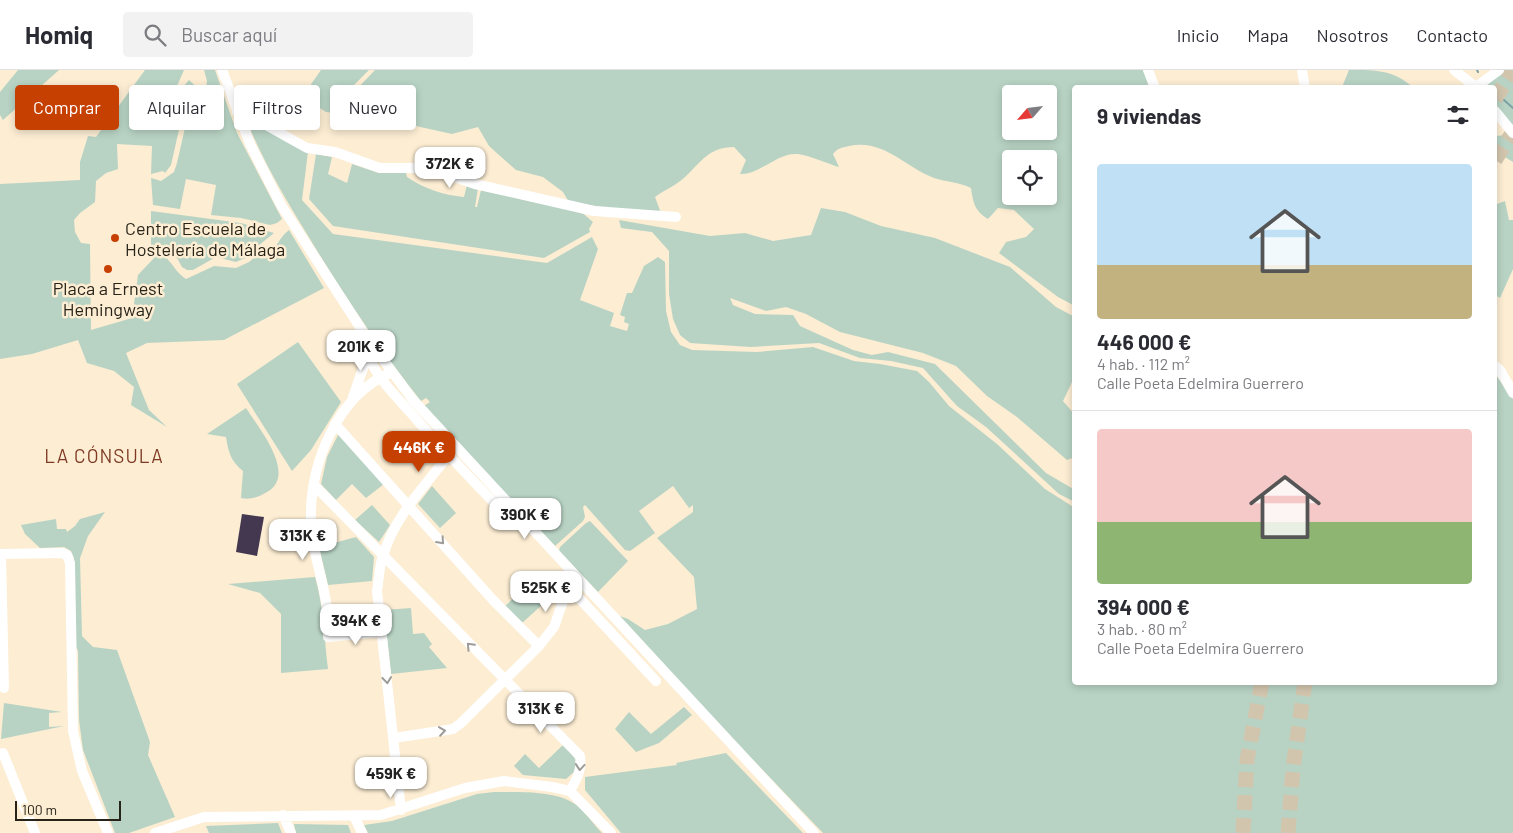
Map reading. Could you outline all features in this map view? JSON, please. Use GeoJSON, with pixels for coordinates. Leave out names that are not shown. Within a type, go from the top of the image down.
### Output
{"type":"FeatureCollection","features":[{"type":"Feature","properties":{"kind":"street"},"geometry":{"type":"LineString","coordinates":[[222,70],[234,104]]}},
{"type":"Feature","properties":{"kind":"street"},"geometry":{"type":"LineString","coordinates":[[1148,70],[1154,85]]}},
{"type":"Feature","properties":{"kind":"street"},"geometry":{"type":"LineString","coordinates":[[1302,70],[1304,85]]}},
{"type":"Feature","properties":{"kind":"street"},"geometry":{"type":"LineString","coordinates":[[1454,70],[1473,85]]}},
{"type":"Feature","properties":{"kind":"street"},"geometry":{"type":"LineString","coordinates":[[1479,85],[1499,70]]}},
{"type":"Feature","properties":{"kind":"street"},"geometry":{"type":"LineString","coordinates":[[1497,114],[1513,133]]}},
{"type":"Feature","properties":{"kind":"street"},"geometry":{"type":"LineString","coordinates":[[244,130],[281,205],[367,338],[424,413],[814,833]]}},
{"type":"Feature","properties":{"kind":"street"},"geometry":{"type":"LineString","coordinates":[[275,130],[307,148],[335,152],[380,168],[421,168],[437,171],[475,184],[594,211],[676,217]]}},
{"type":"Feature","properties":{"kind":"street"},"geometry":{"type":"LineString","coordinates":[[367,338],[368,354],[372,365],[381,377],[448,456],[504,513]]}},
{"type":"Feature","properties":{"kind":"street"},"geometry":{"type":"LineString","coordinates":[[351,402],[368,354]]}},
{"type":"Feature","properties":{"kind":"street"},"geometry":{"type":"LineString","coordinates":[[1497,368],[1513,394]]}},
{"type":"Feature","properties":{"kind":"street"},"geometry":{"type":"LineString","coordinates":[[382,632],[328,637],[327,603],[314,552],[311,521],[315,486],[324,451],[335,424],[351,402],[370,383],[392,372]]}},
{"type":"Feature","properties":{"kind":"street"},"geometry":{"type":"LineString","coordinates":[[335,424],[493,600],[539,646]]}},
{"type":"Feature","properties":{"kind":"street"},"geometry":{"type":"LineString","coordinates":[[401,810],[377,591],[382,556],[394,528],[409,505],[448,456]]}},
{"type":"Feature","properties":{"kind":"street"},"geometry":{"type":"LineString","coordinates":[[315,486],[489,666],[505,679],[580,756],[580,774],[570,791]]}},
{"type":"Feature","properties":{"kind":"street"},"geometry":{"type":"LineString","coordinates":[[4,688],[0,554],[62,553],[67,555],[70,563],[73,731],[82,771],[108,833]]}},
{"type":"Feature","properties":{"kind":"street"},"geometry":{"type":"LineString","coordinates":[[394,738],[453,729],[461,723],[539,646],[554,627],[573,573]]}},
{"type":"Feature","properties":{"kind":"street"},"geometry":{"type":"LineString","coordinates":[[568,586],[656,681]]}},
{"type":"Feature","properties":{"kind":"street"},"geometry":{"type":"LineString","coordinates":[[2,754],[35,833]]}},
{"type":"Feature","properties":{"kind":"street"},"geometry":{"type":"LineString","coordinates":[[156,833],[204,817],[381,815],[465,788],[504,780],[570,791],[611,833]]}},
{"type":"Feature","properties":{"kind":"street"},"geometry":{"type":"LineString","coordinates":[[283,815],[291,833]]}},
{"type":"Feature","properties":{"kind":"street"},"geometry":{"type":"LineString","coordinates":[[354,816],[362,833]]}},
{"type":"Feature","properties":{"kind":"green space"},"geometry":{"type":"Polygon","coordinates":[[[18,70],[59,70],[42,85],[15,85],[15,109],[3,120],[0,115],[0,92],[18,70]]]}},
{"type":"Feature","properties":{"kind":"green space"},"geometry":{"type":"Polygon","coordinates":[[[145,70],[184,70],[177,85],[134,85],[145,70]]]}},
{"type":"Feature","properties":{"kind":"green space"},"geometry":{"type":"Polygon","coordinates":[[[204,70],[215,70],[220,85],[206,85],[204,70]]]}},
{"type":"Feature","properties":{"kind":"green space"},"geometry":{"type":"Polygon","coordinates":[[[321,70],[369,70],[354,85],[330,85],[330,112],[320,108],[320,85],[310,85],[321,70]]]}},
{"type":"Feature","properties":{"kind":"green space"},"geometry":{"type":"Polygon","coordinates":[[[375,70],[1145,70],[1150,85],[1072,85],[1072,304],[1058,297],[999,253],[1006,242],[1026,237],[1034,229],[1014,210],[998,208],[988,219],[975,206],[971,188],[962,184],[934,178],[873,146],[849,146],[838,149],[833,154],[839,167],[803,155],[790,154],[755,171],[740,174],[746,160],[734,147],[718,150],[706,156],[682,180],[655,197],[661,213],[569,202],[563,192],[543,177],[516,170],[489,146],[478,127],[452,134],[416,126],[416,85],[361,85],[375,70]]]}},
{"type":"Feature","properties":{"kind":"green space"},"geometry":{"type":"Polygon","coordinates":[[[1349,70],[1369,70],[1391,74],[1410,85],[1343,85],[1349,70]]]}},
{"type":"Feature","properties":{"kind":"green space"},"geometry":{"type":"Polygon","coordinates":[[[1502,70],[1513,70],[1513,130],[1497,107],[1497,85],[1485,85],[1502,70]]]}},
{"type":"Feature","properties":{"kind":"green space"},"geometry":{"type":"Polygon","coordinates":[[[189,80],[194,85],[185,85],[189,80]]]}},
{"type":"Feature","properties":{"kind":"green space"},"geometry":{"type":"Polygon","coordinates":[[[129,92],[129,130],[179,130],[171,165],[165,173],[163,171],[151,174],[152,146],[117,144],[118,169],[106,173],[96,181],[95,202],[74,220],[75,232],[81,243],[90,244],[91,330],[132,318],[138,275],[155,257],[164,256],[186,279],[214,266],[236,268],[249,262],[257,255],[270,254],[289,230],[324,288],[224,340],[147,343],[126,353],[149,410],[167,427],[131,405],[134,387],[114,371],[87,363],[78,340],[32,354],[0,359],[0,184],[80,180],[80,162],[88,136],[96,137],[101,130],[119,130],[119,106],[129,92]]]}},
{"type":"Feature","properties":{"kind":"green space"},"geometry":{"type":"Polygon","coordinates":[[[224,96],[234,124],[234,130],[236,130],[282,219],[270,225],[241,218],[211,215],[216,185],[186,179],[180,209],[153,205],[151,178],[161,181],[174,172],[184,130],[224,130],[224,96]]]}},
{"type":"Feature","properties":{"kind":"green space"},"geometry":{"type":"Polygon","coordinates":[[[251,130],[267,130],[308,152],[302,200],[333,234],[547,263],[592,237],[598,249],[580,300],[614,313],[610,326],[627,331],[629,324],[624,322],[625,317],[620,315],[627,293],[632,293],[644,266],[658,257],[665,262],[666,311],[671,332],[680,345],[692,350],[757,352],[813,347],[854,361],[917,371],[949,406],[997,444],[1045,489],[1072,506],[1072,685],[1497,685],[1497,377],[1513,399],[1513,833],[823,833],[712,717],[620,616],[645,630],[668,624],[697,609],[694,577],[657,538],[693,512],[693,505],[689,508],[673,486],[639,511],[655,533],[630,551],[625,550],[585,505],[583,507],[585,517],[583,521],[555,546],[424,406],[430,402],[426,398],[421,401],[378,344],[325,264],[269,168],[251,130]]]}},
{"type":"Feature","properties":{"kind":"green space"},"geometry":{"type":"Polygon","coordinates":[[[1507,135],[1513,140],[1513,162],[1497,152],[1497,136],[1507,135]]]}},
{"type":"Feature","properties":{"kind":"green space"},"geometry":{"type":"Polygon","coordinates":[[[316,154],[332,157],[328,174],[347,183],[352,164],[379,173],[406,173],[407,177],[421,185],[449,195],[464,197],[467,185],[478,188],[475,207],[477,207],[481,190],[580,211],[593,222],[589,229],[590,232],[544,258],[333,226],[309,199],[316,154]]]}},
{"type":"Feature","properties":{"kind":"green space"},"geometry":{"type":"Polygon","coordinates":[[[1505,201],[1509,220],[1513,220],[1513,269],[1500,298],[1497,296],[1497,204],[1505,201]]]}},
{"type":"Feature","properties":{"kind":"green space"},"geometry":{"type":"Polygon","coordinates":[[[821,208],[845,212],[881,226],[935,238],[1010,267],[1056,307],[1072,315],[1072,382],[1063,401],[1072,412],[1072,458],[1067,460],[1017,417],[987,396],[956,366],[923,353],[840,332],[806,314],[786,307],[766,311],[730,298],[733,305],[755,314],[793,315],[800,326],[853,350],[872,355],[888,352],[935,364],[1046,473],[1072,488],[1072,500],[1059,494],[986,427],[957,406],[923,368],[891,361],[860,358],[819,343],[751,347],[690,343],[680,335],[673,319],[669,294],[669,251],[652,232],[621,228],[619,220],[710,236],[745,233],[773,241],[811,235],[821,208]]]}},
{"type":"Feature","properties":{"kind":"green space"},"geometry":{"type":"Polygon","coordinates":[[[151,211],[241,223],[274,233],[252,251],[250,256],[236,262],[216,257],[193,270],[187,270],[182,267],[177,258],[151,247],[151,211]]]}},
{"type":"Feature","properties":{"kind":"green space"},"geometry":{"type":"Polygon","coordinates":[[[298,342],[341,402],[311,450],[292,471],[237,384],[298,342]]]}},
{"type":"Feature","properties":{"kind":"green space"},"geometry":{"type":"Polygon","coordinates":[[[246,408],[273,451],[278,474],[275,484],[267,492],[258,497],[248,499],[241,498],[243,471],[231,456],[226,437],[207,434],[246,408]]]}},
{"type":"Feature","properties":{"kind":"green space"},"geometry":{"type":"Polygon","coordinates":[[[338,435],[384,484],[366,498],[352,484],[336,500],[321,484],[327,457],[338,435]]]}},
{"type":"Feature","properties":{"kind":"green space"},"geometry":{"type":"Polygon","coordinates":[[[432,486],[456,513],[440,528],[418,504],[432,486]]]}},
{"type":"Feature","properties":{"kind":"green space"},"geometry":{"type":"Polygon","coordinates":[[[372,505],[390,525],[379,542],[355,520],[372,505]]]}},
{"type":"Feature","properties":{"kind":"green space"},"geometry":{"type":"Polygon","coordinates":[[[105,512],[88,536],[80,558],[82,636],[93,647],[117,650],[150,742],[148,755],[175,817],[129,833],[115,833],[83,750],[79,720],[74,558],[71,551],[64,547],[40,548],[25,534],[21,525],[56,519],[57,529],[66,529],[67,532],[80,519],[105,512]]]}},
{"type":"Feature","properties":{"kind":"green space"},"geometry":{"type":"Polygon","coordinates":[[[590,521],[628,561],[598,592],[559,551],[560,547],[590,521]]]}},
{"type":"Feature","properties":{"kind":"green space"},"geometry":{"type":"Polygon","coordinates":[[[356,537],[374,557],[372,581],[328,585],[319,547],[356,537]]]}},
{"type":"Feature","properties":{"kind":"green space"},"geometry":{"type":"Polygon","coordinates":[[[315,577],[322,611],[328,669],[281,673],[281,614],[260,593],[228,584],[315,577]]]}},
{"type":"Feature","properties":{"kind":"green space"},"geometry":{"type":"Polygon","coordinates":[[[527,586],[543,604],[522,623],[504,607],[527,586]]]}},
{"type":"Feature","properties":{"kind":"green space"},"geometry":{"type":"Polygon","coordinates":[[[411,608],[413,634],[424,633],[432,644],[429,647],[447,668],[391,674],[384,610],[411,608]]]}},
{"type":"Feature","properties":{"kind":"green space"},"geometry":{"type":"Polygon","coordinates":[[[4,703],[62,712],[49,713],[49,727],[64,726],[1,739],[4,703]]]}},
{"type":"Feature","properties":{"kind":"green space"},"geometry":{"type":"Polygon","coordinates":[[[684,707],[692,715],[659,743],[636,752],[615,729],[629,712],[651,734],[684,707]]]}},
{"type":"Feature","properties":{"kind":"green space"},"geometry":{"type":"Polygon","coordinates":[[[564,744],[576,760],[575,771],[566,779],[523,775],[514,766],[525,754],[539,768],[564,744]]]}},
{"type":"Feature","properties":{"kind":"green space"},"geometry":{"type":"Polygon","coordinates":[[[726,753],[803,833],[621,833],[585,790],[585,777],[677,765],[676,763],[726,753]]]}},
{"type":"Feature","properties":{"kind":"green space"},"geometry":{"type":"Polygon","coordinates":[[[494,792],[547,794],[567,799],[582,810],[602,833],[368,833],[364,825],[392,821],[477,794],[494,792]]]}},
{"type":"Feature","properties":{"kind":"green space"},"geometry":{"type":"Polygon","coordinates":[[[278,823],[282,833],[209,833],[206,826],[278,823]]]}},
{"type":"Feature","properties":{"kind":"green space"},"geometry":{"type":"Polygon","coordinates":[[[294,824],[348,825],[351,833],[296,833],[294,824]]]}},
{"type":"Feature","properties":{"kind":"building"},"geometry":{"type":"Polygon","coordinates":[[[242,514],[264,517],[257,556],[236,552],[242,514]]]}},
{"type":"Feature","properties":{"kind":"waterway"},"geometry":{"type":"LineString","coordinates":[[1497,94],[1513,108]]}},
{"type":"Feature","properties":{"kind":"tunnel"},"geometry":{"type":"LineString","coordinates":[[1497,96],[1513,71]]}},
{"type":"Feature","properties":{"kind":"tunnel"},"geometry":{"type":"LineString","coordinates":[[1497,157],[1513,132]]}},
{"type":"Feature","properties":{"kind":"tunnel"},"geometry":{"type":"LineString","coordinates":[[1243,833],[1247,760],[1261,685]]}},
{"type":"Feature","properties":{"kind":"tunnel"},"geometry":{"type":"LineString","coordinates":[[1288,833],[1293,768],[1305,685]]}},
{"type":"Feature","properties":{"kind":"place","name":"Centro Escuela de Hostelería de Málaga"},"geometry":{"type":"Point","coordinates":[115,238]}},
{"type":"Feature","properties":{"kind":"place","name":"Placa a Ernest Hemingway"},"geometry":{"type":"Point","coordinates":[108,269]}},
{"type":"Feature","properties":{"kind":"district","name":"LA CÓNSULA"},"geometry":{"type":"Point","coordinates":[104,455]}}]}
